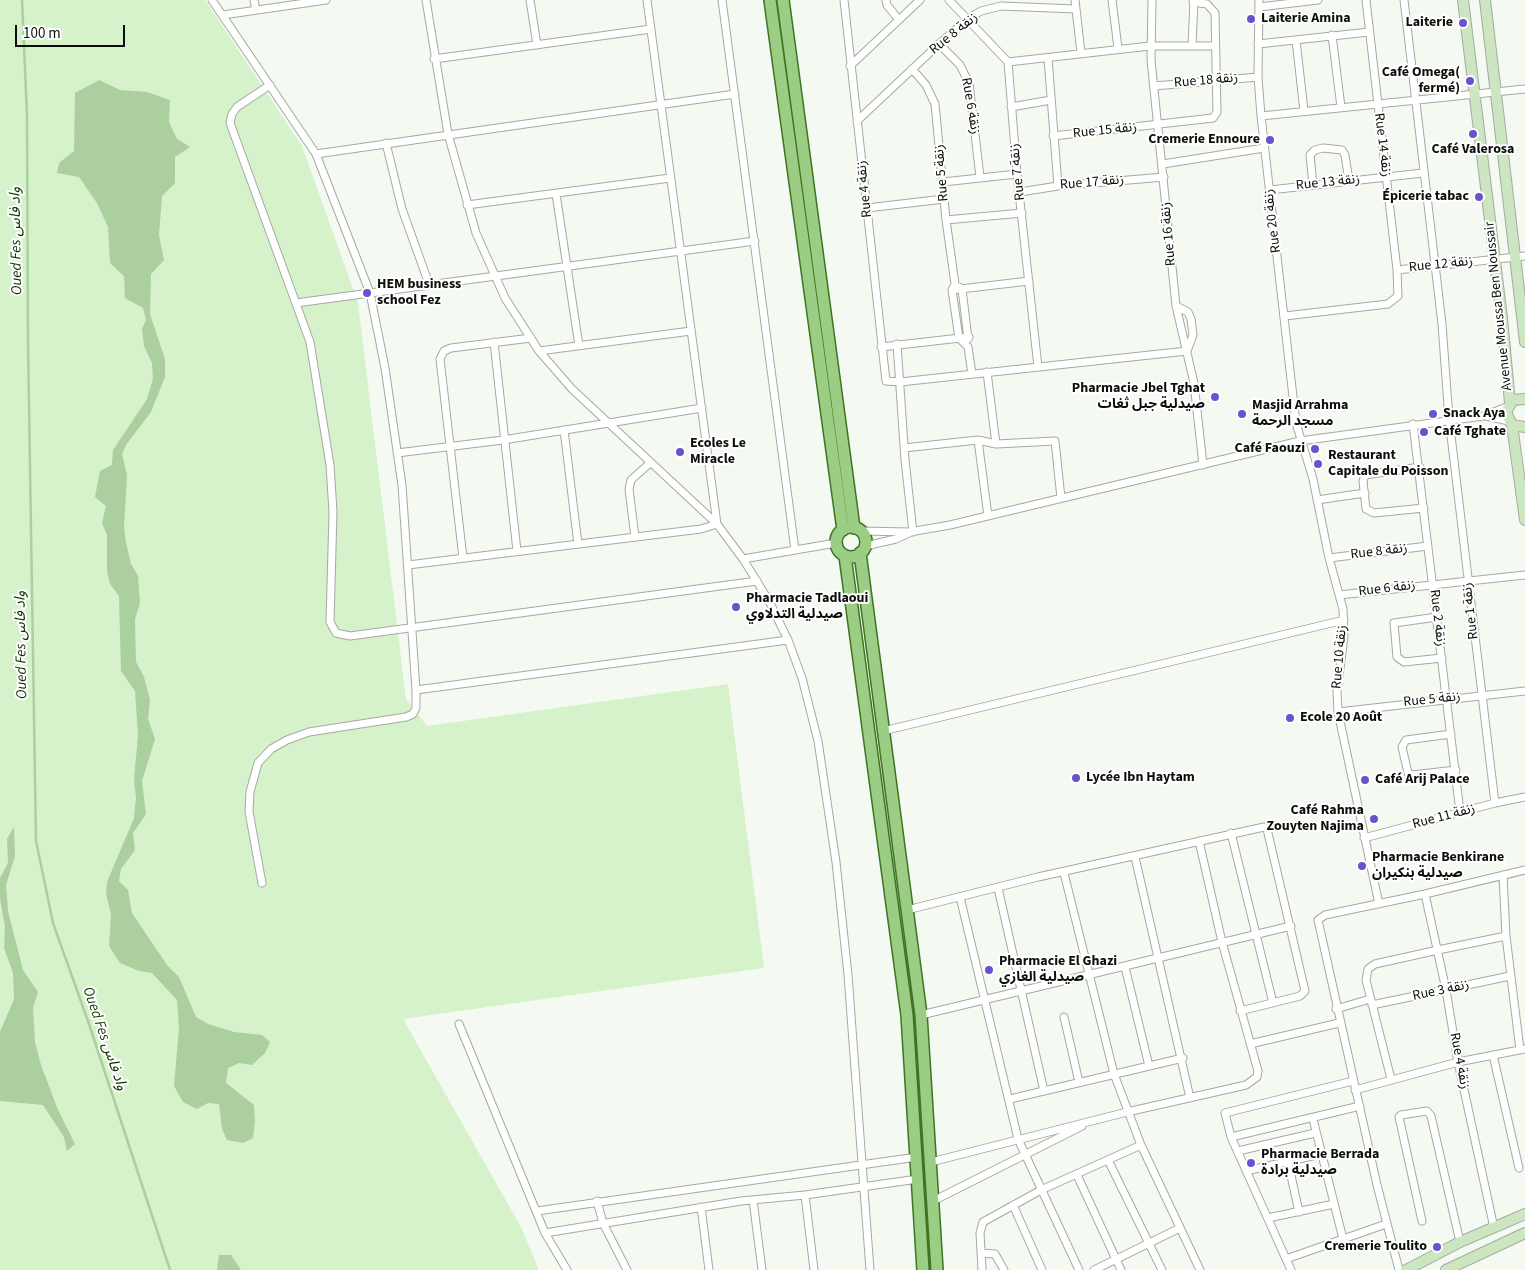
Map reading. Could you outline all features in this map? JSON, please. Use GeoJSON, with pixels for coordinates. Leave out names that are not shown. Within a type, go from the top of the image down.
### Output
{"type":"FeatureCollection","features":[{"type":"Feature","properties":{"kind":"main road"},"geometry":{"type":"LineString","coordinates":[[770,0],[852,530]]}},
{"type":"Feature","properties":{"kind":"main road"},"geometry":{"type":"LineString","coordinates":[[785,3],[852,530]]}},
{"type":"Feature","properties":{"kind":"main road"},"geometry":{"type":"LineString","coordinates":[[863,550],[850,557],[845,556],[837,549],[836,543],[839,533],[852,530],[865,538],[863,550],[883,731],[921,1015],[937,1270]]}},
{"type":"Feature","properties":{"kind":"main road"},"geometry":{"type":"LineString","coordinates":[[845,556],[903,981],[917,1157],[923,1270]]}},
{"type":"Feature","properties":{"kind":"street"},"geometry":{"type":"LineString","coordinates":[[212,0],[316,154],[370,293],[385,368],[402,485],[416,690],[416,708],[413,714],[406,717],[309,732],[286,740],[271,749],[258,763],[250,792],[249,812],[262,884]]}},
{"type":"Feature","properties":{"kind":"street"},"geometry":{"type":"LineString","coordinates":[[254,0],[256,10]]}},
{"type":"Feature","properties":{"kind":"street"},"geometry":{"type":"LineString","coordinates":[[223,15],[326,0]]}},
{"type":"Feature","properties":{"kind":"street"},"geometry":{"type":"LineString","coordinates":[[426,0],[434,59],[448,134],[467,205],[494,277],[539,351],[572,390],[605,423],[717,524],[770,601],[788,640],[802,678],[818,741],[831,822],[848,976],[862,1187],[870,1270]]}},
{"type":"Feature","properties":{"kind":"street"},"geometry":{"type":"LineString","coordinates":[[530,0],[537,45]]}},
{"type":"Feature","properties":{"kind":"street"},"geometry":{"type":"LineString","coordinates":[[647,0],[679,253],[717,524]]}},
{"type":"Feature","properties":{"kind":"street"},"geometry":{"type":"LineString","coordinates":[[722,0],[795,550]]}},
{"type":"Feature","properties":{"kind":"street","name":"Rue 4 زنقة"},"geometry":{"type":"LineString","coordinates":[[844,0],[885,378],[888,382],[900,382]]}},
{"type":"Feature","properties":{"kind":"street"},"geometry":{"type":"LineString","coordinates":[[886,0],[887,5],[900,20]]}},
{"type":"Feature","properties":{"kind":"street"},"geometry":{"type":"LineString","coordinates":[[850,66],[920,0]]}},
{"type":"Feature","properties":{"kind":"street"},"geometry":{"type":"LineString","coordinates":[[949,0],[1008,62],[1118,48],[1214,46]]}},
{"type":"Feature","properties":{"kind":"street"},"geometry":{"type":"LineString","coordinates":[[1075,0],[1081,53]]}},
{"type":"Feature","properties":{"kind":"street"},"geometry":{"type":"LineString","coordinates":[[1112,0],[1118,48]]}},
{"type":"Feature","properties":{"kind":"street","name":"Rue 16 زنقة"},"geometry":{"type":"LineString","coordinates":[[1152,0],[1150,46],[1176,306],[1194,383],[1203,465]]}},
{"type":"Feature","properties":{"kind":"street"},"geometry":{"type":"LineString","coordinates":[[1259,4],[1318,0]]}},
{"type":"Feature","properties":{"kind":"street","name":"Rue 14 زنقة"},"geometry":{"type":"LineString","coordinates":[[1285,316],[1388,304],[1395,301],[1399,290],[1366,0]]}},
{"type":"Feature","properties":{"kind":"street"},"geometry":{"type":"LineString","coordinates":[[1404,0],[1442,324],[1449,420]]}},
{"type":"Feature","properties":{"kind":"street","name":"Avenue Moussa Ben Noussair"},"geometry":{"type":"LineString","coordinates":[[1463,0],[1508,374],[1508,405],[1511,423]]}},
{"type":"Feature","properties":{"kind":"street","name":"Avenue Moussa Ben Noussair"},"geometry":{"type":"LineString","coordinates":[[1485,0],[1495,90],[1520,256],[1525,342]]}},
{"type":"Feature","properties":{"kind":"street"},"geometry":{"type":"LineString","coordinates":[[1158,125],[1206,121],[1213,118],[1217,112],[1214,46],[1215,13],[1207,4],[1194,1],[1192,46]]}},
{"type":"Feature","properties":{"kind":"street","name":"Rue 20 زنقة"},"geometry":{"type":"LineString","coordinates":[[1259,4],[1258,77],[1264,148],[1300,441]]}},
{"type":"Feature","properties":{"kind":"street","name":"Rue 8 زنقة"},"geometry":{"type":"LineString","coordinates":[[857,121],[939,44],[968,19],[988,8],[1001,6],[1076,8]]}},
{"type":"Feature","properties":{"kind":"street"},"geometry":{"type":"LineString","coordinates":[[434,59],[651,30]]}},
{"type":"Feature","properties":{"kind":"street"},"geometry":{"type":"LineString","coordinates":[[1258,44],[1369,32]]}},
{"type":"Feature","properties":{"kind":"street"},"geometry":{"type":"LineString","coordinates":[[1332,35],[1341,107]]}},
{"type":"Feature","properties":{"kind":"street"},"geometry":{"type":"LineString","coordinates":[[1296,40],[1304,110]]}},
{"type":"Feature","properties":{"kind":"street","name":"Rue 6 زنقة"},"geometry":{"type":"LineString","coordinates":[[939,44],[960,64],[969,83],[980,177]]}},
{"type":"Feature","properties":{"kind":"street","name":"Rue 15 زنقة"},"geometry":{"type":"LineString","coordinates":[[1048,58],[1058,186]]}},
{"type":"Feature","properties":{"kind":"street","name":"Rue 7 زنقة"},"geometry":{"type":"LineString","coordinates":[[1008,62],[1017,174],[1038,367]]}},
{"type":"Feature","properties":{"kind":"street","name":"Rue 5 زنقة"},"geometry":{"type":"LineString","coordinates":[[912,68],[926,85],[935,104],[959,338]]}},
{"type":"Feature","properties":{"kind":"street","name":"Rue 18 زنقة"},"geometry":{"type":"LineString","coordinates":[[1154,86],[1258,77]]}},
{"type":"Feature","properties":{"kind":"street"},"geometry":{"type":"LineString","coordinates":[[270,85],[237,108],[232,114],[230,123],[312,350],[330,465],[333,512],[330,622],[336,633],[344,636],[757,581]]}},
{"type":"Feature","properties":{"kind":"street"},"geometry":{"type":"LineString","coordinates":[[1261,116],[1304,110],[1474,94],[1495,90],[1525,89]]}},
{"type":"Feature","properties":{"kind":"street"},"geometry":{"type":"LineString","coordinates":[[316,154],[735,94]]}},
{"type":"Feature","properties":{"kind":"street"},"geometry":{"type":"LineString","coordinates":[[1011,106],[1051,100]]}},
{"type":"Feature","properties":{"kind":"street","name":"Rue 15 زنقة"},"geometry":{"type":"LineString","coordinates":[[1053,136],[1158,125]]}},
{"type":"Feature","properties":{"kind":"street"},"geometry":{"type":"LineString","coordinates":[[386,143],[402,209],[429,284]]}},
{"type":"Feature","properties":{"kind":"street"},"geometry":{"type":"LineString","coordinates":[[1163,164],[1264,148]]}},
{"type":"Feature","properties":{"kind":"street"},"geometry":{"type":"LineString","coordinates":[[1313,185],[1310,155],[1315,150],[1324,148],[1342,150],[1345,155],[1349,181]]}},
{"type":"Feature","properties":{"kind":"street","name":"Rue 13 زنقة"},"geometry":{"type":"LineString","coordinates":[[1270,190],[1423,173]]}},
{"type":"Feature","properties":{"kind":"street"},"geometry":{"type":"LineString","coordinates":[[944,182],[1017,174]]}},
{"type":"Feature","properties":{"kind":"street","name":"Rue 17 زنقة"},"geometry":{"type":"LineString","coordinates":[[1020,192],[1058,186],[1164,176]]}},
{"type":"Feature","properties":{"kind":"street"},"geometry":{"type":"LineString","coordinates":[[467,205],[670,178]]}},
{"type":"Feature","properties":{"kind":"street"},"geometry":{"type":"LineString","coordinates":[[556,194],[579,346]]}},
{"type":"Feature","properties":{"kind":"street"},"geometry":{"type":"LineString","coordinates":[[867,208],[944,199]]}},
{"type":"Feature","properties":{"kind":"street"},"geometry":{"type":"LineString","coordinates":[[946,220],[1022,213]]}},
{"type":"Feature","properties":{"kind":"street"},"geometry":{"type":"LineString","coordinates":[[296,303],[429,284],[679,253],[754,241]]}},
{"type":"Feature","properties":{"kind":"street","name":"Rue 12 زنقة"},"geometry":{"type":"LineString","coordinates":[[1397,270],[1520,256]]}},
{"type":"Feature","properties":{"kind":"street"},"geometry":{"type":"LineString","coordinates":[[954,287],[962,289],[1029,281]]}},
{"type":"Feature","properties":{"kind":"street"},"geometry":{"type":"LineString","coordinates":[[962,289],[972,374]]}},
{"type":"Feature","properties":{"kind":"street"},"geometry":{"type":"LineString","coordinates":[[900,382],[1187,351],[1194,335],[1191,319],[1188,312],[1176,306]]}},
{"type":"Feature","properties":{"kind":"street"},"geometry":{"type":"LineString","coordinates":[[539,351],[690,331]]}},
{"type":"Feature","properties":{"kind":"street"},"geometry":{"type":"LineString","coordinates":[[464,558],[449,447],[440,359],[444,351],[451,348],[531,338]]}},
{"type":"Feature","properties":{"kind":"street"},"geometry":{"type":"LineString","coordinates":[[881,347],[959,338],[968,340]]}},
{"type":"Feature","properties":{"kind":"street"},"geometry":{"type":"LineString","coordinates":[[494,342],[517,551]]}},
{"type":"Feature","properties":{"kind":"street"},"geometry":{"type":"LineString","coordinates":[[896,344],[912,532]]}},
{"type":"Feature","properties":{"kind":"street"},"geometry":{"type":"LineString","coordinates":[[988,372],[996,444]]}},
{"type":"Feature","properties":{"kind":"street"},"geometry":{"type":"LineString","coordinates":[[863,550],[912,532],[988,516],[1300,441],[1413,424],[1483,416],[1508,405],[1518,398],[1525,399]]}},
{"type":"Feature","properties":{"kind":"street"},"geometry":{"type":"LineString","coordinates":[[397,453],[504,440],[702,408]]}},
{"type":"Feature","properties":{"kind":"street"},"geometry":{"type":"LineString","coordinates":[[1483,416],[1525,427]]}},
{"type":"Feature","properties":{"kind":"street","name":"Rue 1 زنقة"},"geometry":{"type":"LineString","coordinates":[[1449,420],[1495,803]]}},
{"type":"Feature","properties":{"kind":"street"},"geometry":{"type":"LineString","coordinates":[[1511,423],[1525,520]]}},
{"type":"Feature","properties":{"kind":"street","name":"Rue 2 زنقة"},"geometry":{"type":"LineString","coordinates":[[1413,424],[1420,467],[1460,812]]}},
{"type":"Feature","properties":{"kind":"street"},"geometry":{"type":"LineString","coordinates":[[564,430],[578,544]]}},
{"type":"Feature","properties":{"kind":"street"},"geometry":{"type":"LineString","coordinates":[[904,448],[978,440],[996,444],[1055,441],[1061,498]]}},
{"type":"Feature","properties":{"kind":"street"},"geometry":{"type":"LineString","coordinates":[[978,440],[988,516]]}},
{"type":"Feature","properties":{"kind":"street","name":"Rue 10 زنقة"},"geometry":{"type":"LineString","coordinates":[[1300,441],[1317,500],[1344,620],[1344,637],[1337,681],[1338,712],[1379,904]]}},
{"type":"Feature","properties":{"kind":"street"},"geometry":{"type":"LineString","coordinates":[[635,537],[629,489],[631,480],[650,463]]}},
{"type":"Feature","properties":{"kind":"street"},"geometry":{"type":"LineString","coordinates":[[1420,467],[1368,474],[1364,478],[1364,493],[1366,509],[1370,512],[1424,508]]}},
{"type":"Feature","properties":{"kind":"street"},"geometry":{"type":"LineString","coordinates":[[1317,500],[1364,493]]}},
{"type":"Feature","properties":{"kind":"street"},"geometry":{"type":"LineString","coordinates":[[408,564],[701,529],[717,524]]}},
{"type":"Feature","properties":{"kind":"street"},"geometry":{"type":"LineString","coordinates":[[852,530],[912,532]]}},
{"type":"Feature","properties":{"kind":"street"},"geometry":{"type":"LineString","coordinates":[[742,558],[836,543]]}},
{"type":"Feature","properties":{"kind":"street","name":"Rue 8 زنقة"},"geometry":{"type":"LineString","coordinates":[[1329,558],[1428,546]]}},
{"type":"Feature","properties":{"kind":"street","name":"Rue 6 زنقة"},"geometry":{"type":"LineString","coordinates":[[1339,595],[1467,579],[1525,575]]}},
{"type":"Feature","properties":{"kind":"street"},"geometry":{"type":"LineString","coordinates":[[1437,617],[1394,624],[1396,657],[1404,662],[1442,658]]}},
{"type":"Feature","properties":{"kind":"street"},"geometry":{"type":"LineString","coordinates":[[883,731],[1344,620]]}},
{"type":"Feature","properties":{"kind":"street"},"geometry":{"type":"LineString","coordinates":[[416,690],[788,640]]}},
{"type":"Feature","properties":{"kind":"street","name":"Rue 5 زنقة"},"geometry":{"type":"LineString","coordinates":[[1338,712],[1525,690]]}},
{"type":"Feature","properties":{"kind":"street"},"geometry":{"type":"LineString","coordinates":[[1451,734],[1406,740],[1402,746],[1408,773],[1412,775],[1456,770]]}},
{"type":"Feature","properties":{"kind":"street","name":"Rue 11 زنقة"},"geometry":{"type":"LineString","coordinates":[[1364,838],[1495,803],[1525,797]]}},
{"type":"Feature","properties":{"kind":"street"},"geometry":{"type":"LineString","coordinates":[[907,910],[1261,826],[1267,829],[1305,991],[1300,996],[1240,1011]]}},
{"type":"Feature","properties":{"kind":"street"},"geometry":{"type":"LineString","coordinates":[[1231,833],[1273,1003]]}},
{"type":"Feature","properties":{"kind":"street"},"geometry":{"type":"LineString","coordinates":[[931,1162],[1127,1112],[1246,1085],[1257,1077],[1258,1071],[1222,942],[1199,841]]}},
{"type":"Feature","properties":{"kind":"street"},"geometry":{"type":"LineString","coordinates":[[1135,856],[1183,1058],[1190,1098]]}},
{"type":"Feature","properties":{"kind":"street"},"geometry":{"type":"LineString","coordinates":[[1399,1270],[1386,1224],[1360,1106],[1339,1023],[1318,920],[1326,915],[1525,870]]}},
{"type":"Feature","properties":{"kind":"street"},"geometry":{"type":"LineString","coordinates":[[1064,873],[1114,1074],[1127,1112],[1200,1270]]}},
{"type":"Feature","properties":{"kind":"street"},"geometry":{"type":"LineString","coordinates":[[1355,1090],[1458,1062],[1522,1050],[1510,976],[1503,874]]}},
{"type":"Feature","properties":{"kind":"street"},"geometry":{"type":"LineString","coordinates":[[998,888],[1044,1091]]}},
{"type":"Feature","properties":{"kind":"street","name":"Rue 4 زنقة"},"geometry":{"type":"LineString","coordinates":[[1425,894],[1446,990],[1458,1062],[1494,1228]]}},
{"type":"Feature","properties":{"kind":"street"},"geometry":{"type":"LineString","coordinates":[[960,897],[1010,1099],[1018,1139],[1079,1270]]}},
{"type":"Feature","properties":{"kind":"street"},"geometry":{"type":"LineString","coordinates":[[921,1015],[1291,926]]}},
{"type":"Feature","properties":{"kind":"street"},"geometry":{"type":"LineString","coordinates":[[1390,1079],[1366,980],[1368,969],[1375,964],[1506,936]]}},
{"type":"Feature","properties":{"kind":"street"},"geometry":{"type":"LineString","coordinates":[[1125,967],[1149,1066]]}},
{"type":"Feature","properties":{"kind":"street","name":"Rue 3 زنقة"},"geometry":{"type":"LineString","coordinates":[[1336,1009],[1446,990],[1510,976]]}},
{"type":"Feature","properties":{"kind":"street"},"geometry":{"type":"LineString","coordinates":[[1064,1017],[1079,1082]]}},
{"type":"Feature","properties":{"kind":"street"},"geometry":{"type":"LineString","coordinates":[[1250,1044],[1339,1023]]}},
{"type":"Feature","properties":{"kind":"street"},"geometry":{"type":"LineString","coordinates":[[459,1024],[536,1211],[567,1270]]}},
{"type":"Feature","properties":{"kind":"street"},"geometry":{"type":"LineString","coordinates":[[1493,1055],[1518,1168]]}},
{"type":"Feature","properties":{"kind":"street"},"geometry":{"type":"LineString","coordinates":[[1010,1099],[1183,1058]]}},
{"type":"Feature","properties":{"kind":"street"},"geometry":{"type":"LineString","coordinates":[[1291,1270],[1231,1137],[1225,1118],[1227,1111],[1353,1081]]}},
{"type":"Feature","properties":{"kind":"street"},"geometry":{"type":"LineString","coordinates":[[1231,1137],[1360,1106]]}},
{"type":"Feature","properties":{"kind":"street"},"geometry":{"type":"LineString","coordinates":[[1422,1221],[1399,1117],[1401,1115],[1427,1111],[1430,1116],[1460,1242]]}},
{"type":"Feature","properties":{"kind":"street"},"geometry":{"type":"LineString","coordinates":[[1312,1119],[1343,1239]]}},
{"type":"Feature","properties":{"kind":"street"},"geometry":{"type":"LineString","coordinates":[[933,1202],[1091,1122]]}},
{"type":"Feature","properties":{"kind":"street"},"geometry":{"type":"LineString","coordinates":[[1238,1151],[1315,1133]]}},
{"type":"Feature","properties":{"kind":"street"},"geometry":{"type":"LineString","coordinates":[[982,1270],[980,1233],[983,1222],[1041,1190],[1141,1144]]}},
{"type":"Feature","properties":{"kind":"street"},"geometry":{"type":"LineString","coordinates":[[1246,1171],[1321,1154]]}},
{"type":"Feature","properties":{"kind":"street"},"geometry":{"type":"LineString","coordinates":[[536,1211],[917,1157]]}},
{"type":"Feature","properties":{"kind":"street"},"geometry":{"type":"LineString","coordinates":[[1108,1160],[1162,1270]]}},
{"type":"Feature","properties":{"kind":"street"},"geometry":{"type":"LineString","coordinates":[[1288,1162],[1299,1212]]}},
{"type":"Feature","properties":{"kind":"street"},"geometry":{"type":"LineString","coordinates":[[1077,1175],[1121,1270]]}},
{"type":"Feature","properties":{"kind":"street"},"geometry":{"type":"LineString","coordinates":[[546,1233],[701,1207],[918,1179]]}},
{"type":"Feature","properties":{"kind":"street"},"geometry":{"type":"LineString","coordinates":[[805,1195],[814,1270]]}},
{"type":"Feature","properties":{"kind":"street"},"geometry":{"type":"LineString","coordinates":[[753,1200],[762,1270]]}},
{"type":"Feature","properties":{"kind":"street"},"geometry":{"type":"LineString","coordinates":[[597,1201],[603,1223],[627,1270]]}},
{"type":"Feature","properties":{"kind":"street"},"geometry":{"type":"LineString","coordinates":[[1268,1218],[1334,1204]]}},
{"type":"Feature","properties":{"kind":"street"},"geometry":{"type":"LineString","coordinates":[[1013,1205],[1042,1270]]}},
{"type":"Feature","properties":{"kind":"street"},"geometry":{"type":"LineString","coordinates":[[701,1207],[710,1270]]}},
{"type":"Feature","properties":{"kind":"street"},"geometry":{"type":"LineString","coordinates":[[1408,1270],[1460,1242],[1525,1214]]}},
{"type":"Feature","properties":{"kind":"street"},"geometry":{"type":"LineString","coordinates":[[1286,1259],[1386,1224]]}},
{"type":"Feature","properties":{"kind":"street"},"geometry":{"type":"LineString","coordinates":[[1094,1270],[1180,1228]]}},
{"type":"Feature","properties":{"kind":"street"},"geometry":{"type":"LineString","coordinates":[[1446,1270],[1525,1233]]}},
{"type":"Feature","properties":{"kind":"street"},"geometry":{"type":"LineString","coordinates":[[981,1253],[995,1254],[1004,1270]]}},
{"type":"Feature","properties":{"kind":"shaded area"},"geometry":{"type":"Polygon","coordinates":[[[0,0],[205,0],[302,146],[358,303],[406,699],[427,726],[728,684],[764,968],[403,1019],[521,1227],[539,1270],[0,1270],[0,0]]]}},
{"type":"Feature","properties":{"kind":"shaded area"},"geometry":{"type":"Polygon","coordinates":[[[99,80],[120,90],[147,92],[170,100],[169,122],[177,139],[190,147],[175,157],[175,183],[162,196],[159,235],[164,260],[151,274],[150,314],[165,359],[165,377],[151,412],[126,445],[122,454],[127,475],[124,527],[131,564],[138,576],[140,603],[135,619],[136,662],[144,677],[150,700],[148,719],[155,739],[142,781],[146,814],[133,833],[135,850],[121,869],[119,881],[128,890],[132,913],[167,965],[179,977],[196,1017],[208,1024],[234,1032],[262,1035],[270,1042],[265,1053],[252,1065],[239,1063],[228,1068],[226,1083],[254,1105],[253,1138],[243,1143],[227,1140],[222,1129],[219,1104],[208,1103],[197,1109],[183,1102],[174,1086],[179,1028],[177,1000],[152,973],[139,971],[120,963],[109,946],[111,914],[106,894],[107,882],[134,818],[136,798],[134,780],[138,735],[135,691],[121,671],[119,596],[110,584],[107,572],[107,535],[102,523],[106,506],[95,497],[100,471],[112,465],[113,450],[147,399],[153,379],[152,363],[144,346],[142,329],[146,320],[143,308],[125,298],[124,276],[110,263],[108,227],[97,203],[79,177],[57,173],[59,163],[74,151],[75,93],[99,80]]]}},
{"type":"Feature","properties":{"kind":"shaded area"},"geometry":{"type":"Polygon","coordinates":[[[14,827],[15,856],[6,885],[8,911],[23,970],[38,992],[33,1008],[35,1042],[41,1065],[58,1110],[75,1144],[67,1151],[64,1137],[43,1105],[0,1101],[0,1032],[14,999],[13,973],[4,948],[5,927],[0,899],[0,878],[8,863],[7,839],[14,827]]]}},
{"type":"Feature","properties":{"kind":"shaded area"},"geometry":{"type":"Polygon","coordinates":[[[219,1255],[231,1255],[241,1270],[217,1270],[219,1255]]]}},
{"type":"Feature","properties":{"kind":"waterway","name":"Oued Fes واد فاس"},"geometry":{"type":"LineString","coordinates":[[22,0],[27,116],[28,342],[36,841],[53,923],[89,1024],[170,1270]]}},
{"type":"Feature","properties":{"kind":"place","name":"Laiterie Amina"},"geometry":{"type":"Point","coordinates":[1251,19]}},
{"type":"Feature","properties":{"kind":"place","name":"Laiterie"},"geometry":{"type":"Point","coordinates":[1463,23]}},
{"type":"Feature","properties":{"kind":"place","name":"Café Omega( fermé)"},"geometry":{"type":"Point","coordinates":[1470,81]}},
{"type":"Feature","properties":{"kind":"place","name":"Café Valerosa"},"geometry":{"type":"Point","coordinates":[1473,134]}},
{"type":"Feature","properties":{"kind":"place","name":"Cremerie Ennoure"},"geometry":{"type":"Point","coordinates":[1270,140]}},
{"type":"Feature","properties":{"kind":"place","name":"Épicerie tabac"},"geometry":{"type":"Point","coordinates":[1479,197]}},
{"type":"Feature","properties":{"kind":"place","name":"HEM business school Fez"},"geometry":{"type":"Point","coordinates":[367,293]}},
{"type":"Feature","properties":{"kind":"place","name":"Pharmacie Jbel Tghat صيدلية جبل ثغات"},"geometry":{"type":"Point","coordinates":[1215,397]}},
{"type":"Feature","properties":{"kind":"place","name":"Masjid Arrahma مسجد الرحمة"},"geometry":{"type":"Point","coordinates":[1242,414]}},
{"type":"Feature","properties":{"kind":"place","name":"Snack Aya"},"geometry":{"type":"Point","coordinates":[1433,414]}},
{"type":"Feature","properties":{"kind":"place","name":"Café Tghate"},"geometry":{"type":"Point","coordinates":[1424,432]}},
{"type":"Feature","properties":{"kind":"place","name":"Café Faouzi"},"geometry":{"type":"Point","coordinates":[1315,449]}},
{"type":"Feature","properties":{"kind":"place","name":"Ecoles Le Miracle"},"geometry":{"type":"Point","coordinates":[680,452]}},
{"type":"Feature","properties":{"kind":"place","name":"Restaurant Capitale du Poisson"},"geometry":{"type":"Point","coordinates":[1318,464]}},
{"type":"Feature","properties":{"kind":"place","name":"Pharmacie Tadlaoui صيدلية التدلاوي"},"geometry":{"type":"Point","coordinates":[736,607]}},
{"type":"Feature","properties":{"kind":"place","name":"Ecole 20 Août"},"geometry":{"type":"Point","coordinates":[1290,718]}},
{"type":"Feature","properties":{"kind":"place","name":"Lycée Ibn Haytam"},"geometry":{"type":"Point","coordinates":[1076,778]}},
{"type":"Feature","properties":{"kind":"place","name":"Café Arij Palace"},"geometry":{"type":"Point","coordinates":[1365,780]}},
{"type":"Feature","properties":{"kind":"place","name":"Café Rahma Zouyten Najima"},"geometry":{"type":"Point","coordinates":[1374,819]}},
{"type":"Feature","properties":{"kind":"place","name":"Pharmacie Benkirane صيدلية بنكيران"},"geometry":{"type":"Point","coordinates":[1362,866]}},
{"type":"Feature","properties":{"kind":"place","name":"Pharmacie El Ghazi صيدلية الغازي"},"geometry":{"type":"Point","coordinates":[989,970]}},
{"type":"Feature","properties":{"kind":"place","name":"Pharmacie Berrada صيدلية برادة"},"geometry":{"type":"Point","coordinates":[1251,1163]}},
{"type":"Feature","properties":{"kind":"place","name":"Cremerie Toulito"},"geometry":{"type":"Point","coordinates":[1437,1247]}}]}
